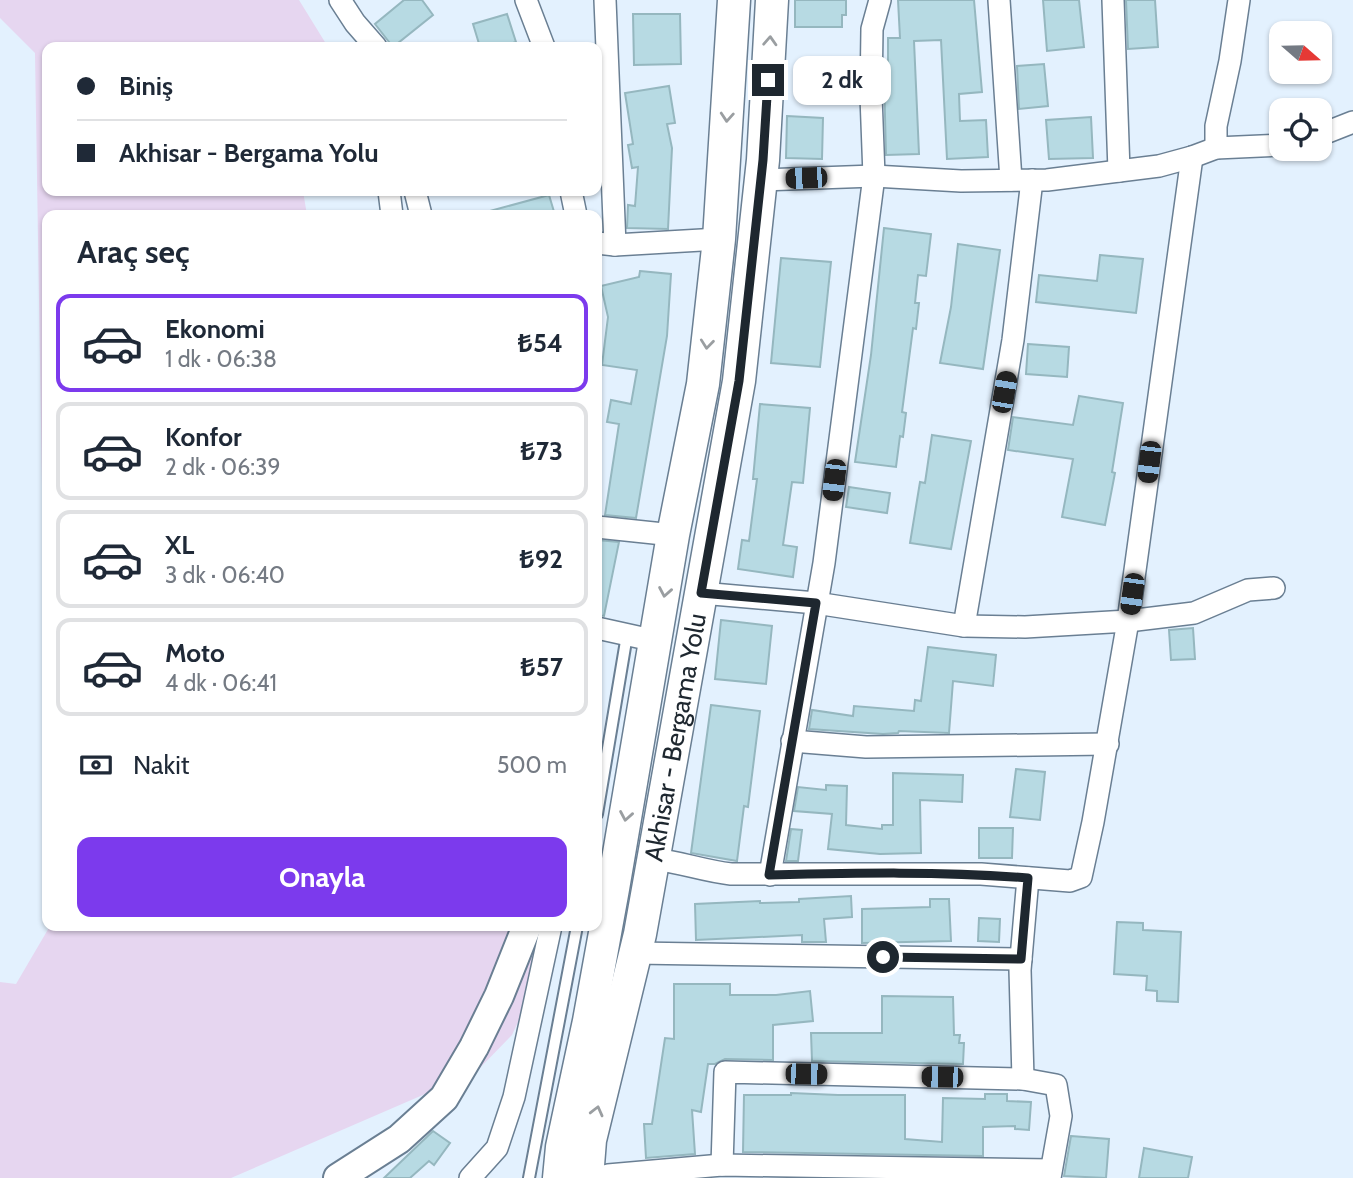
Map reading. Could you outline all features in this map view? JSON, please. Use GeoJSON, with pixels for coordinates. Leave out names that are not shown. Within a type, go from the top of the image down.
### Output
{"type":"FeatureCollection","features":[{"type":"Feature","properties":{"kind":"main road","name":"Akhisar - Bergama Yolu"},"geometry":{"type":"LineString","coordinates":[[602,904],[642,638],[673,535],[703,384],[719,239],[734,0]]}},
{"type":"Feature","properties":{"kind":"main road","name":"Akhisar - Bergama Yolu"},"geometry":{"type":"LineString","coordinates":[[587,1178],[590,1140],[635,953],[654,859],[739,381],[761,180],[772,0]]}},
{"type":"Feature","properties":{"kind":"main road","name":"Akhisar - Bergama Yolu"},"geometry":{"type":"LineString","coordinates":[[559,1178],[562,1147],[589,1021],[599,931]]}},
{"type":"Feature","properties":{"kind":"street"},"geometry":{"type":"LineString","coordinates":[[340,0],[372,42]]}},
{"type":"Feature","properties":{"kind":"street"},"geometry":{"type":"LineString","coordinates":[[526,0],[542,42]]}},
{"type":"Feature","properties":{"kind":"street"},"geometry":{"type":"LineString","coordinates":[[605,0],[606,244],[719,239]]}},
{"type":"Feature","properties":{"kind":"street"},"geometry":{"type":"LineString","coordinates":[[769,875],[826,549],[874,176],[872,29],[880,0]]}},
{"type":"Feature","properties":{"kind":"street"},"geometry":{"type":"LineString","coordinates":[[964,626],[1013,340],[1021,180],[999,0]]}},
{"type":"Feature","properties":{"kind":"street"},"geometry":{"type":"LineString","coordinates":[[1113,0],[1119,171]]}},
{"type":"Feature","properties":{"kind":"street"},"geometry":{"type":"LineString","coordinates":[[1216,148],[1216,126],[1230,61],[1239,0]]}},
{"type":"Feature","properties":{"kind":"street"},"geometry":{"type":"LineString","coordinates":[[355,23],[363,42]]}},
{"type":"Feature","properties":{"kind":"street"},"geometry":{"type":"LineString","coordinates":[[1332,130],[1353,122]]}},
{"type":"Feature","properties":{"kind":"street"},"geometry":{"type":"LineString","coordinates":[[761,180],[874,176],[961,181],[1021,180],[1159,166],[1192,158],[1216,148],[1269,146]]}},
{"type":"Feature","properties":{"kind":"street"},"geometry":{"type":"LineString","coordinates":[[654,859],[678,862],[704,871],[769,875],[981,874],[1070,881],[1081,877],[1108,744],[1128,621],[1192,158]]}},
{"type":"Feature","properties":{"kind":"street"},"geometry":{"type":"LineString","coordinates":[[602,528],[673,535]]}},
{"type":"Feature","properties":{"kind":"street"},"geometry":{"type":"LineString","coordinates":[[701,593],[816,603],[964,626],[1025,627],[1128,621],[1194,612],[1248,590],[1274,588]]}},
{"type":"Feature","properties":{"kind":"street"},"geometry":{"type":"LineString","coordinates":[[602,629],[642,638]]}},
{"type":"Feature","properties":{"kind":"street"},"geometry":{"type":"LineString","coordinates":[[792,741],[866,747],[1108,744]]}},
{"type":"Feature","properties":{"kind":"street"},"geometry":{"type":"LineString","coordinates":[[1023,1079],[1021,959],[1028,878]]}},
{"type":"Feature","properties":{"kind":"street"},"geometry":{"type":"LineString","coordinates":[[338,1178],[399,1139],[444,1098],[474,1047],[499,996],[525,931]]}},
{"type":"Feature","properties":{"kind":"street"},"geometry":{"type":"LineString","coordinates":[[470,1178],[498,1147],[510,1110],[550,931]]}},
{"type":"Feature","properties":{"kind":"street"},"geometry":{"type":"LineString","coordinates":[[635,953],[1021,959]]}},
{"type":"Feature","properties":{"kind":"street"},"geometry":{"type":"LineString","coordinates":[[608,1178],[608,1175],[615,1174],[722,1165],[1050,1174],[1061,1116],[1056,1085],[1023,1079],[725,1072],[722,1165]]}},
{"type":"Feature","properties":{"kind":"lane"},"geometry":{"type":"LineString","coordinates":[[602,794],[642,638]]}},
{"type":"Feature","properties":{"kind":"lane"},"geometry":{"type":"LineString","coordinates":[[529,1178],[576,931]]}},
{"type":"Feature","properties":{"kind":"shaded area"},"geometry":{"type":"Polygon","coordinates":[[[0,0],[299,0],[325,42],[42,42],[42,196],[304,196],[306,210],[42,210],[42,486],[35,53],[0,18],[0,0]]]}},
{"type":"Feature","properties":{"kind":"shaded area"},"geometry":{"type":"Polygon","coordinates":[[[47,931],[544,931],[530,996],[512,1035],[476,1072],[231,1178],[0,1178],[0,982],[16,984],[47,931]]]}},
{"type":"Feature","properties":{"kind":"building"},"geometry":{"type":"Polygon","coordinates":[[[404,0],[422,0],[433,15],[399,42],[389,42],[375,24],[404,0]]]}},
{"type":"Feature","properties":{"kind":"building"},"geometry":{"type":"Polygon","coordinates":[[[795,0],[846,0],[846,15],[842,15],[842,27],[795,27],[795,0]]]}},
{"type":"Feature","properties":{"kind":"building"},"geometry":{"type":"Polygon","coordinates":[[[898,0],[974,0],[982,92],[959,94],[960,121],[986,120],[988,157],[947,159],[941,40],[914,41],[919,154],[886,155],[884,77],[888,77],[888,38],[900,38],[898,0]]]}},
{"type":"Feature","properties":{"kind":"building"},"geometry":{"type":"Polygon","coordinates":[[[1043,0],[1079,0],[1084,47],[1047,51],[1043,0]]]}},
{"type":"Feature","properties":{"kind":"building"},"geometry":{"type":"Polygon","coordinates":[[[1126,0],[1155,0],[1158,47],[1128,49],[1126,0]]]}},
{"type":"Feature","properties":{"kind":"building"},"geometry":{"type":"Polygon","coordinates":[[[507,14],[516,42],[478,42],[473,24],[507,14]]]}},
{"type":"Feature","properties":{"kind":"building"},"geometry":{"type":"Polygon","coordinates":[[[633,14],[680,14],[681,64],[634,65],[633,14]]]}},
{"type":"Feature","properties":{"kind":"building"},"geometry":{"type":"Polygon","coordinates":[[[1044,64],[1048,106],[1019,109],[1017,66],[1044,64]]]}},
{"type":"Feature","properties":{"kind":"building"},"geometry":{"type":"Polygon","coordinates":[[[669,86],[675,123],[667,124],[672,148],[668,229],[627,228],[628,205],[635,206],[638,167],[632,168],[628,145],[633,144],[625,93],[669,86]]]}},
{"type":"Feature","properties":{"kind":"building"},"geometry":{"type":"Polygon","coordinates":[[[787,116],[823,118],[822,159],[786,158],[787,116]]]}},
{"type":"Feature","properties":{"kind":"building"},"geometry":{"type":"Polygon","coordinates":[[[1091,117],[1093,158],[1049,159],[1046,120],[1091,117]]]}},
{"type":"Feature","properties":{"kind":"building"},"geometry":{"type":"Polygon","coordinates":[[[549,196],[554,210],[494,210],[549,196]]]}},
{"type":"Feature","properties":{"kind":"building"},"geometry":{"type":"Polygon","coordinates":[[[884,228],[931,234],[926,276],[918,275],[915,303],[919,303],[902,412],[906,413],[903,437],[900,436],[896,467],[855,462],[871,355],[884,228]]]}},
{"type":"Feature","properties":{"kind":"building"},"geometry":{"type":"Polygon","coordinates":[[[958,244],[1000,250],[983,369],[940,363],[951,307],[958,244]]]}},
{"type":"Feature","properties":{"kind":"building"},"geometry":{"type":"Polygon","coordinates":[[[1100,255],[1143,259],[1136,313],[1036,302],[1039,275],[1097,281],[1100,255]]]}},
{"type":"Feature","properties":{"kind":"building"},"geometry":{"type":"Polygon","coordinates":[[[781,258],[831,262],[820,367],[771,363],[781,258]]]}},
{"type":"Feature","properties":{"kind":"building"},"geometry":{"type":"Polygon","coordinates":[[[640,271],[671,274],[667,336],[636,518],[605,515],[619,424],[607,422],[611,400],[631,404],[637,370],[602,365],[608,317],[602,286],[639,277],[640,271]]]}},
{"type":"Feature","properties":{"kind":"building"},"geometry":{"type":"Polygon","coordinates":[[[1028,344],[1069,347],[1067,377],[1026,374],[1028,344]]]}},
{"type":"Feature","properties":{"kind":"building"},"geometry":{"type":"Polygon","coordinates":[[[1079,396],[1123,403],[1112,472],[1115,473],[1105,525],[1062,517],[1073,459],[1008,450],[1013,417],[1073,425],[1079,396]]]}},
{"type":"Feature","properties":{"kind":"building"},"geometry":{"type":"Polygon","coordinates":[[[760,404],[810,408],[803,483],[792,482],[783,545],[797,547],[793,577],[738,569],[742,540],[749,541],[757,479],[753,479],[760,404]]]}},
{"type":"Feature","properties":{"kind":"building"},"geometry":{"type":"Polygon","coordinates":[[[932,435],[971,441],[951,549],[910,543],[920,482],[925,483],[932,435]]]}},
{"type":"Feature","properties":{"kind":"building"},"geometry":{"type":"Polygon","coordinates":[[[849,487],[890,493],[887,513],[846,507],[849,487]]]}},
{"type":"Feature","properties":{"kind":"building"},"geometry":{"type":"Polygon","coordinates":[[[602,540],[619,542],[602,616],[602,540]]]}},
{"type":"Feature","properties":{"kind":"building"},"geometry":{"type":"Polygon","coordinates":[[[721,620],[772,626],[766,684],[715,679],[721,620]]]}},
{"type":"Feature","properties":{"kind":"building"},"geometry":{"type":"Polygon","coordinates":[[[1193,628],[1195,659],[1171,660],[1169,630],[1193,628]]]}},
{"type":"Feature","properties":{"kind":"building"},"geometry":{"type":"Polygon","coordinates":[[[928,647],[996,655],[993,686],[953,681],[949,733],[899,731],[883,734],[809,729],[812,710],[853,716],[854,706],[914,711],[915,700],[921,701],[928,647]]]}},
{"type":"Feature","properties":{"kind":"building"},"geometry":{"type":"Polygon","coordinates":[[[711,705],[760,711],[748,807],[744,806],[737,861],[691,853],[711,705]]]}},
{"type":"Feature","properties":{"kind":"building"},"geometry":{"type":"Polygon","coordinates":[[[1016,769],[1045,772],[1040,820],[1010,817],[1016,769]]]}},
{"type":"Feature","properties":{"kind":"building"},"geometry":{"type":"Polygon","coordinates":[[[893,773],[963,775],[962,802],[920,800],[921,853],[880,854],[828,849],[832,814],[794,811],[798,787],[826,790],[826,785],[847,786],[846,825],[882,829],[882,825],[893,825],[893,773]]]}},
{"type":"Feature","properties":{"kind":"building"},"geometry":{"type":"Polygon","coordinates":[[[979,828],[1013,828],[1012,858],[979,858],[979,828]]]}},
{"type":"Feature","properties":{"kind":"building"},"geometry":{"type":"Polygon","coordinates":[[[791,829],[802,830],[798,861],[786,861],[791,829]]]}},
{"type":"Feature","properties":{"kind":"building"},"geometry":{"type":"Polygon","coordinates":[[[851,896],[852,917],[824,919],[826,942],[802,942],[802,935],[696,940],[695,904],[799,902],[799,899],[851,896]]]}},
{"type":"Feature","properties":{"kind":"building"},"geometry":{"type":"Polygon","coordinates":[[[930,899],[949,899],[951,941],[862,943],[862,909],[930,907],[930,899]]]}},
{"type":"Feature","properties":{"kind":"building"},"geometry":{"type":"Polygon","coordinates":[[[979,918],[1000,919],[999,942],[978,941],[979,918]]]}},
{"type":"Feature","properties":{"kind":"building"},"geometry":{"type":"Polygon","coordinates":[[[1117,922],[1143,923],[1143,930],[1181,932],[1178,1002],[1157,1001],[1157,991],[1146,990],[1147,976],[1114,974],[1117,922]]]}},
{"type":"Feature","properties":{"kind":"building"},"geometry":{"type":"Polygon","coordinates":[[[674,984],[730,984],[730,995],[776,995],[810,991],[813,1021],[773,1025],[773,1060],[725,1059],[708,1064],[701,1112],[692,1110],[695,1154],[646,1158],[644,1124],[652,1124],[665,1038],[674,1039],[674,984]]]}},
{"type":"Feature","properties":{"kind":"building"},"geometry":{"type":"Polygon","coordinates":[[[882,996],[953,997],[954,1035],[960,1035],[959,1043],[964,1043],[963,1064],[812,1061],[811,1033],[882,1033],[882,996]]]}},
{"type":"Feature","properties":{"kind":"building"},"geometry":{"type":"Polygon","coordinates":[[[985,1094],[1007,1094],[1007,1101],[1031,1102],[1029,1130],[1015,1129],[1015,1126],[983,1127],[983,1156],[743,1152],[744,1095],[905,1095],[905,1139],[942,1142],[943,1098],[985,1099],[985,1094]]]}},
{"type":"Feature","properties":{"kind":"building"},"geometry":{"type":"Polygon","coordinates":[[[433,1131],[450,1143],[434,1165],[429,1161],[410,1178],[384,1178],[433,1131]]]}},
{"type":"Feature","properties":{"kind":"building"},"geometry":{"type":"Polygon","coordinates":[[[1071,1136],[1109,1139],[1106,1178],[1064,1176],[1071,1136]]]}},
{"type":"Feature","properties":{"kind":"building"},"geometry":{"type":"Polygon","coordinates":[[[1144,1148],[1192,1157],[1188,1178],[1139,1178],[1144,1148]]]}},
{"type":"Feature","properties":{"kind":"route"},"geometry":{"type":"LineString","coordinates":[[768,80],[763,160],[739,381],[701,593],[816,603],[769,875],[981,874],[1028,878],[1021,959],[883,957]]}}]}
